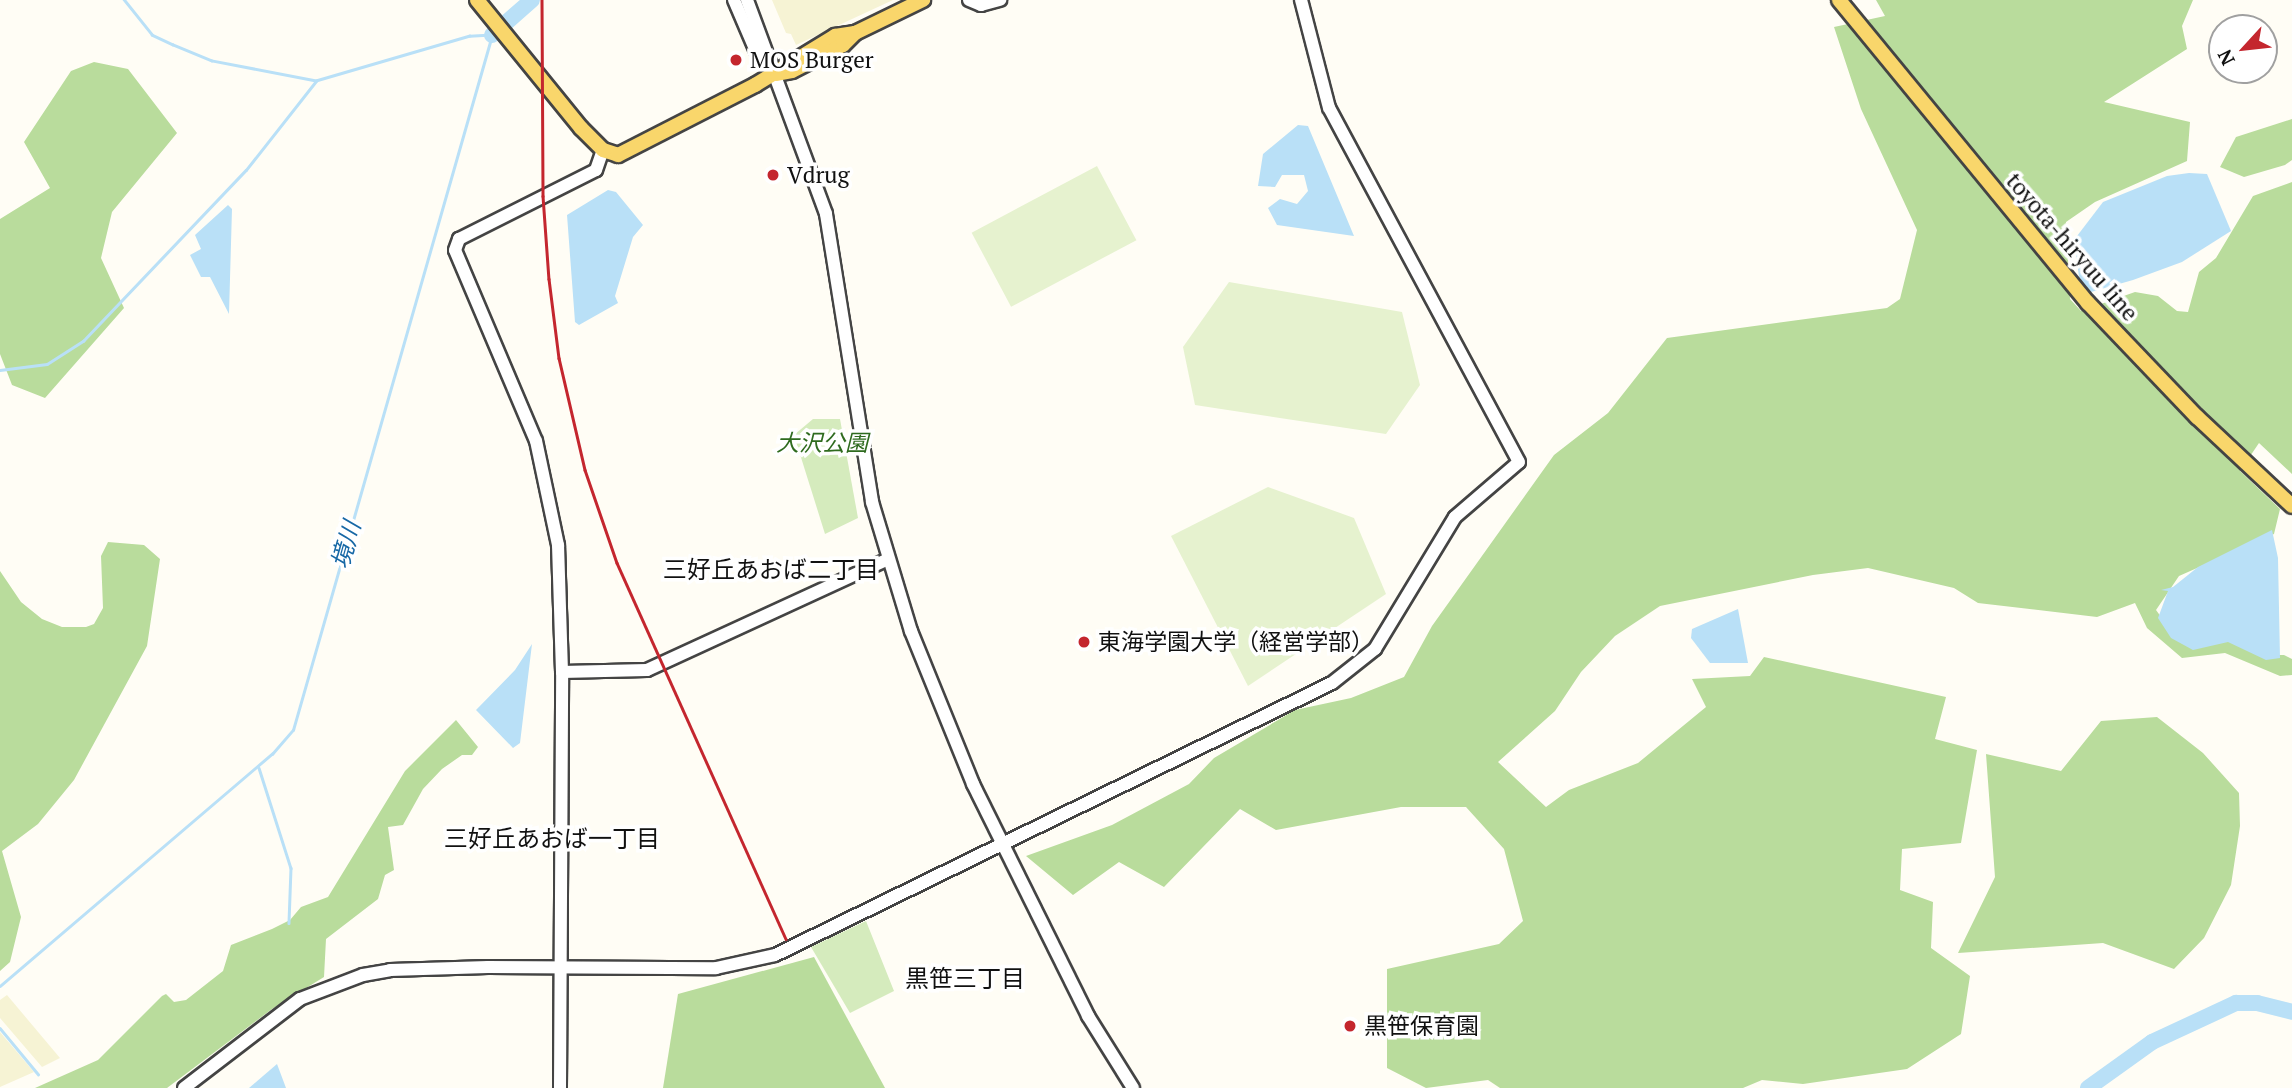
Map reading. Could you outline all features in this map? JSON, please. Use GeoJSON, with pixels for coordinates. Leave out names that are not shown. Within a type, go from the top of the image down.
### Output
{"type":"FeatureCollection","features":[{"type":"Feature","properties":{"kind":"main road"},"geometry":{"type":"LineString","coordinates":[[477,0],[610,155],[627,153],[774,74],[800,67],[843,45],[855,33],[923,0]]}},
{"type":"Feature","properties":{"kind":"main road","name":"toyota-hiryuu line"},"geometry":{"type":"LineString","coordinates":[[1839,0],[2088,303],[2197,417],[2292,506]]}},
{"type":"Feature","properties":{"kind":"street"},"geometry":{"type":"LineString","coordinates":[[734,0],[755,50],[774,74]]}},
{"type":"Feature","properties":{"kind":"street"},"geometry":{"type":"LineString","coordinates":[[747,0],[769,50],[774,74],[827,214],[841,286],[854,406],[886,560],[944,716],[973,784],[1005,842],[1087,1016],[1133,1088]]}},
{"type":"Feature","properties":{"kind":"street"},"geometry":{"type":"LineString","coordinates":[[969,0],[981,5],[1000,0]]}},
{"type":"Feature","properties":{"kind":"street"},"geometry":{"type":"LineString","coordinates":[[184,1088],[281,1012],[337,982],[390,970],[716,968],[775,955],[1332,683],[1375,649],[1399,614],[1455,517],[1519,462],[1329,108],[1301,0]]}},
{"type":"Feature","properties":{"kind":"street"},"geometry":{"type":"LineString","coordinates":[[560,1088],[562,672],[558,545],[536,441],[455,250],[459,239],[596,170],[603,150]]}},
{"type":"Feature","properties":{"kind":"street"},"geometry":{"type":"LineString","coordinates":[[562,672],[647,670],[886,560]]}},
{"type":"Feature","properties":{"kind":"shaded area"},"geometry":{"type":"Polygon","coordinates":[[[772,0],[893,0],[796,45],[791,34],[786,33],[772,0]]]}},
{"type":"Feature","properties":{"kind":"shaded area"},"geometry":{"type":"Polygon","coordinates":[[[7,995],[60,1058],[42,1067],[0,1018],[0,1000],[7,995]]]}},
{"type":"Feature","properties":{"kind":"shaded area"},"geometry":{"type":"Polygon","coordinates":[[[0,1032],[34,1072],[0,1087],[0,1032]]]}},
{"type":"Feature","properties":{"kind":"green space"},"geometry":{"type":"Polygon","coordinates":[[[1876,0],[2193,0],[2182,26],[2187,49],[2104,102],[2190,122],[2187,161],[2095,202],[2066,222],[2070,299],[2081,311],[2135,292],[2158,296],[2177,311],[2188,312],[2199,272],[2216,258],[2253,196],[2292,182],[2292,474],[2259,443],[2240,471],[2280,509],[2274,534],[2179,576],[2156,610],[2172,632],[2252,643],[2270,655],[2284,655],[2292,659],[2292,675],[2280,676],[2225,653],[2182,658],[2147,628],[2135,603],[2097,617],[1978,603],[1954,588],[1868,568],[1813,575],[1660,606],[1615,636],[1581,672],[1555,711],[1498,762],[1546,807],[1569,790],[1638,763],[1706,707],[1692,679],[1750,676],[1764,657],[1946,697],[1935,739],[1977,750],[1961,843],[1902,849],[1900,890],[1933,902],[1931,948],[1970,976],[1961,1034],[1907,1069],[1803,1084],[1762,1080],[1743,1088],[1500,1088],[1488,1080],[1426,1088],[1387,1068],[1387,969],[1499,944],[1523,921],[1504,849],[1466,807],[1401,807],[1276,830],[1240,809],[1164,887],[1119,862],[1073,895],[1026,856],[1112,825],[1189,784],[1214,758],[1295,710],[1351,698],[1404,677],[1432,626],[1554,455],[1608,413],[1667,338],[1887,308],[1900,299],[1917,230],[1861,109],[1834,27],[1885,16],[1876,0]]]}},
{"type":"Feature","properties":{"kind":"green space"},"geometry":{"type":"Polygon","coordinates":[[[94,62],[128,69],[177,133],[112,212],[101,258],[124,308],[45,398],[12,385],[0,354],[0,219],[50,188],[24,142],[71,71],[94,62]]]}},
{"type":"Feature","properties":{"kind":"green space"},"geometry":{"type":"Polygon","coordinates":[[[2292,119],[2292,160],[2285,165],[2244,177],[2220,167],[2236,137],[2292,119]]]}},
{"type":"Feature","properties":{"kind":"green space"},"geometry":{"type":"Polygon","coordinates":[[[1097,166],[1136,240],[1011,307],[972,233],[1097,166]]]}},
{"type":"Feature","properties":{"kind":"green space"},"geometry":{"type":"Polygon","coordinates":[[[1229,282],[1402,312],[1420,385],[1386,434],[1195,405],[1183,347],[1229,282]]]}},
{"type":"Feature","properties":{"kind":"green space","name":"大沢公園"},"geometry":{"type":"Polygon","coordinates":[[[813,419],[840,419],[858,518],[825,534],[794,435],[813,419]]]}},
{"type":"Feature","properties":{"kind":"green space"},"geometry":{"type":"Polygon","coordinates":[[[1268,487],[1354,518],[1386,594],[1248,686],[1171,536],[1268,487]]]}},
{"type":"Feature","properties":{"kind":"green space"},"geometry":{"type":"Polygon","coordinates":[[[108,542],[144,545],[160,559],[147,646],[74,780],[38,824],[2,851],[21,917],[10,962],[0,971],[0,571],[21,602],[42,619],[62,627],[86,627],[94,624],[103,608],[101,556],[108,542]]]}},
{"type":"Feature","properties":{"kind":"green space"},"geometry":{"type":"Polygon","coordinates":[[[2157,717],[2203,753],[2239,793],[2240,826],[2231,885],[2204,938],[2174,969],[2103,943],[1958,953],[1995,877],[1986,754],[2061,771],[2101,721],[2157,717]]]}},
{"type":"Feature","properties":{"kind":"green space"},"geometry":{"type":"Polygon","coordinates":[[[456,720],[478,747],[472,755],[462,755],[442,769],[423,789],[403,825],[388,827],[394,870],[385,875],[378,899],[326,939],[324,977],[272,1009],[167,1088],[35,1088],[98,1060],[162,996],[166,994],[174,1002],[186,1000],[223,971],[231,945],[272,929],[290,920],[301,907],[328,897],[405,771],[456,720]]]}},
{"type":"Feature","properties":{"kind":"green space"},"geometry":{"type":"Polygon","coordinates":[[[866,921],[894,991],[850,1013],[811,947],[866,921]]]}},
{"type":"Feature","properties":{"kind":"green space"},"geometry":{"type":"Polygon","coordinates":[[[814,957],[885,1088],[663,1088],[678,994],[814,957]]]}},
{"type":"Feature","properties":{"kind":"water"},"geometry":{"type":"Polygon","coordinates":[[[1298,125],[1308,126],[1354,236],[1277,225],[1268,208],[1280,199],[1297,204],[1308,191],[1304,175],[1282,175],[1275,187],[1258,186],[1263,154],[1298,125]]]}},
{"type":"Feature","properties":{"kind":"water"},"geometry":{"type":"Polygon","coordinates":[[[2207,174],[2231,231],[2182,262],[2133,280],[2091,292],[2080,284],[2074,240],[2103,202],[2167,176],[2207,174]]]}},
{"type":"Feature","properties":{"kind":"water"},"geometry":{"type":"Polygon","coordinates":[[[608,190],[616,192],[643,225],[633,237],[615,296],[618,303],[579,325],[575,322],[567,215],[608,190]]]}},
{"type":"Feature","properties":{"kind":"water"},"geometry":{"type":"Polygon","coordinates":[[[228,205],[232,209],[229,314],[210,277],[201,277],[190,255],[201,249],[195,235],[228,205]]]}},
{"type":"Feature","properties":{"kind":"water"},"geometry":{"type":"Polygon","coordinates":[[[2272,530],[2278,558],[2280,658],[2266,660],[2228,642],[2193,650],[2171,638],[2158,618],[2168,591],[2161,590],[2173,587],[2198,567],[2272,530]]]}},
{"type":"Feature","properties":{"kind":"water"},"geometry":{"type":"Polygon","coordinates":[[[1738,609],[1748,663],[1710,663],[1691,638],[1692,629],[1738,609]]]}},
{"type":"Feature","properties":{"kind":"water"},"geometry":{"type":"Polygon","coordinates":[[[532,644],[520,743],[513,748],[476,710],[515,670],[532,644]]]}},
{"type":"Feature","properties":{"kind":"water"},"geometry":{"type":"Polygon","coordinates":[[[277,1064],[286,1088],[249,1088],[277,1064]]]}},
{"type":"Feature","properties":{"kind":"waterway","name":"境川"},"geometry":{"type":"LineString","coordinates":[[0,986],[272,754],[293,730],[492,35],[470,36],[316,81],[212,61],[173,45],[152,35],[124,0]]}},
{"type":"Feature","properties":{"kind":"waterway","name":"境川"},"geometry":{"type":"LineString","coordinates":[[492,35],[532,0]]}},
{"type":"Feature","properties":{"kind":"waterway"},"geometry":{"type":"LineString","coordinates":[[0,370],[47,364],[83,341],[246,170],[316,81]]}},
{"type":"Feature","properties":{"kind":"waterway"},"geometry":{"type":"LineString","coordinates":[[259,768],[291,868],[289,923]]}},
{"type":"Feature","properties":{"kind":"waterway"},"geometry":{"type":"LineString","coordinates":[[2088,1088],[2152,1042],[2236,1003],[2257,1003],[2292,1012]]}},
{"type":"Feature","properties":{"kind":"waterway"},"geometry":{"type":"LineString","coordinates":[[0,1028],[38,1074]]}},
{"type":"Feature","properties":{"kind":"railway"},"geometry":{"type":"LineString","coordinates":[[542,0],[543,196],[549,279],[559,358],[585,470],[617,563],[786,939]]}},
{"type":"Feature","properties":{"kind":"place","name":"MOS Burger"},"geometry":{"type":"Point","coordinates":[736,60]}},
{"type":"Feature","properties":{"kind":"place","name":"Vdrug"},"geometry":{"type":"Point","coordinates":[773,175]}},
{"type":"Feature","properties":{"kind":"place","name":"東海学園大学（経営学部）"},"geometry":{"type":"Point","coordinates":[1084,642]}},
{"type":"Feature","properties":{"kind":"place","name":"黒笹保育園"},"geometry":{"type":"Point","coordinates":[1350,1026]}},
{"type":"Feature","properties":{"kind":"district","name":"三好丘あおば二丁目"},"geometry":{"type":"Point","coordinates":[771,570]}},
{"type":"Feature","properties":{"kind":"district","name":"三好丘あおば一丁目"},"geometry":{"type":"Point","coordinates":[552,839]}},
{"type":"Feature","properties":{"kind":"district","name":"黒笹三丁目"},"geometry":{"type":"Point","coordinates":[965,979]}}]}
